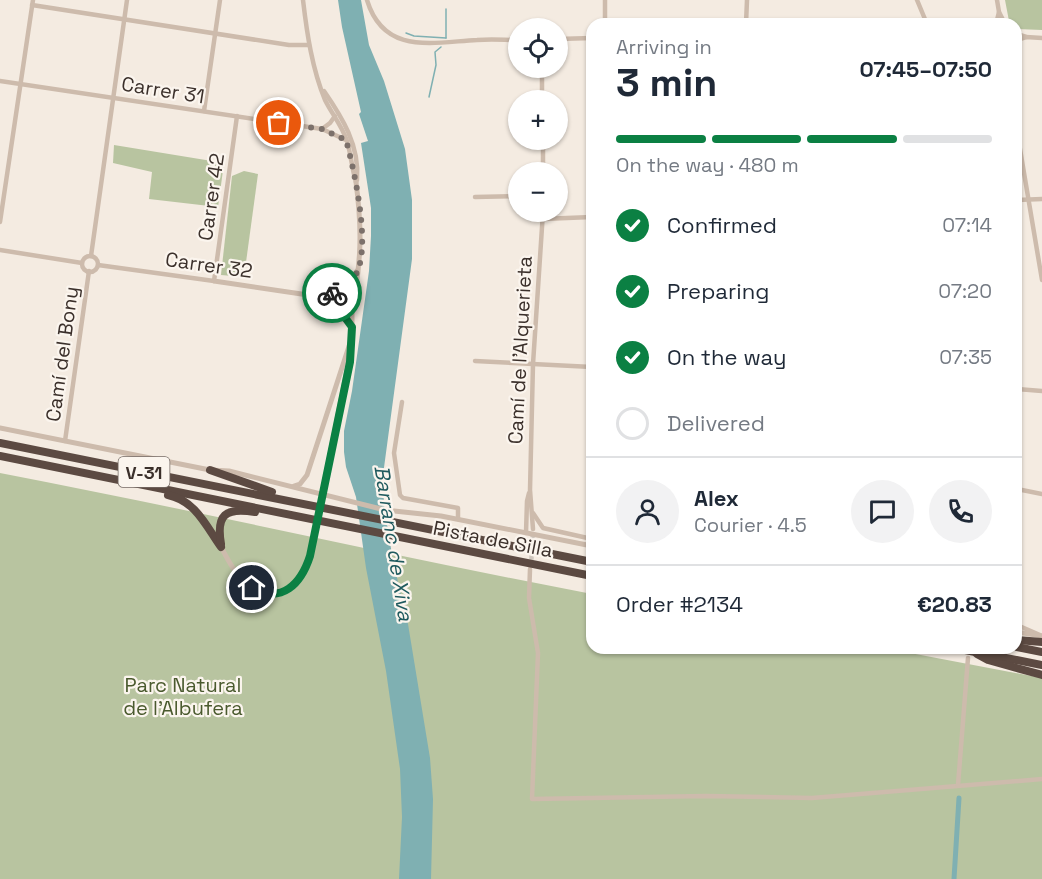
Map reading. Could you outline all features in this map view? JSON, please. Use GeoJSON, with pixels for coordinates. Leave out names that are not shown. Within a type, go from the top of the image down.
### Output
{"type":"FeatureCollection","features":[{"type":"Feature","properties":{"kind":"highway","name":"Pista de Silla"},"geometry":{"type":"LineString","coordinates":[[0,443],[586,561]]}},
{"type":"Feature","properties":{"kind":"highway","name":"Pista de Silla"},"geometry":{"type":"LineString","coordinates":[[0,456],[586,575]]}},
{"type":"Feature","properties":{"kind":"highway"},"geometry":{"type":"LineString","coordinates":[[210,470],[276,492],[289,500]]}},
{"type":"Feature","properties":{"kind":"highway"},"geometry":{"type":"LineString","coordinates":[[139,485],[154,492],[177,497],[191,505],[221,548]]}},
{"type":"Feature","properties":{"kind":"highway"},"geometry":{"type":"LineString","coordinates":[[221,548],[218,527],[223,517],[233,511],[295,516]]}},
{"type":"Feature","properties":{"kind":"highway"},"geometry":{"type":"LineString","coordinates":[[1022,640],[1042,642]]}},
{"type":"Feature","properties":{"kind":"highway"},"geometry":{"type":"LineString","coordinates":[[1022,648],[1042,652]]}},
{"type":"Feature","properties":{"kind":"highway"},"geometry":{"type":"LineString","coordinates":[[970,655],[1042,665]]}},
{"type":"Feature","properties":{"kind":"highway"},"geometry":{"type":"LineString","coordinates":[[970,655],[1042,675]]}},
{"type":"Feature","properties":{"kind":"street"},"geometry":{"type":"LineString","coordinates":[[91,256],[127,0]]}},
{"type":"Feature","properties":{"kind":"street"},"geometry":{"type":"LineString","coordinates":[[204,111],[220,0]]}},
{"type":"Feature","properties":{"kind":"street"},"geometry":{"type":"LineString","coordinates":[[221,548],[241,578],[252,588],[265,593],[281,592],[295,584],[302,576],[310,556],[350,362],[352,309],[357,299],[355,292],[360,264],[362,226],[356,182],[346,140],[326,100],[312,63],[303,0]]}},
{"type":"Feature","properties":{"kind":"street"},"geometry":{"type":"LineString","coordinates":[[367,0],[381,26],[396,37],[409,41],[425,44],[508,40]]}},
{"type":"Feature","properties":{"kind":"street"},"geometry":{"type":"LineString","coordinates":[[605,0],[605,18]]}},
{"type":"Feature","properties":{"kind":"street"},"geometry":{"type":"LineString","coordinates":[[746,18],[747,0]]}},
{"type":"Feature","properties":{"kind":"street"},"geometry":{"type":"LineString","coordinates":[[917,0],[923,18]]}},
{"type":"Feature","properties":{"kind":"street"},"geometry":{"type":"LineString","coordinates":[[997,0],[1002,18]]}},
{"type":"Feature","properties":{"kind":"street"},"geometry":{"type":"LineString","coordinates":[[0,222],[33,3],[215,34],[289,45],[309,45]]}},
{"type":"Feature","properties":{"kind":"street"},"geometry":{"type":"LineString","coordinates":[[998,18],[999,12]]}},
{"type":"Feature","properties":{"kind":"street"},"geometry":{"type":"LineString","coordinates":[[1022,36],[1042,38]]}},
{"type":"Feature","properties":{"kind":"street"},"geometry":{"type":"LineString","coordinates":[[1022,38],[1026,37]]}},
{"type":"Feature","properties":{"kind":"street"},"geometry":{"type":"LineString","coordinates":[[568,39],[586,38]]}},
{"type":"Feature","properties":{"kind":"street","name":"Carrer 31"},"geometry":{"type":"LineString","coordinates":[[0,81],[322,129],[346,140]]}},
{"type":"Feature","properties":{"kind":"street"},"geometry":{"type":"LineString","coordinates":[[321,86],[345,124],[352,140],[358,170],[356,182]]}},
{"type":"Feature","properties":{"kind":"street","name":"Carrer 42"},"geometry":{"type":"LineString","coordinates":[[214,281],[237,116]]}},
{"type":"Feature","properties":{"kind":"street"},"geometry":{"type":"LineString","coordinates":[[322,129],[335,116]]}},
{"type":"Feature","properties":{"kind":"street"},"geometry":{"type":"LineString","coordinates":[[1022,162],[1042,280]]}},
{"type":"Feature","properties":{"kind":"street"},"geometry":{"type":"LineString","coordinates":[[475,197],[508,196]]}},
{"type":"Feature","properties":{"kind":"street"},"geometry":{"type":"LineString","coordinates":[[1022,200],[1042,199]]}},
{"type":"Feature","properties":{"kind":"street"},"geometry":{"type":"LineString","coordinates":[[568,217],[586,216]]}},
{"type":"Feature","properties":{"kind":"street","name":"Camí de l'Alquerieta"},"geometry":{"type":"LineString","coordinates":[[533,529],[530,490],[533,364],[542,222]]}},
{"type":"Feature","properties":{"kind":"street"},"geometry":{"type":"LineString","coordinates":[[0,250],[82,263]]}},
{"type":"Feature","properties":{"kind":"street"},"geometry":{"type":"LineString","coordinates":[[91,256],[96,258],[98,265],[96,269],[89,271],[82,263],[86,257],[91,256]]}},
{"type":"Feature","properties":{"kind":"street"},"geometry":{"type":"LineString","coordinates":[[352,327],[331,303],[333,291],[346,286],[355,276],[360,264]]}},
{"type":"Feature","properties":{"kind":"street","name":"Carrer 32"},"geometry":{"type":"LineString","coordinates":[[98,265],[315,296],[331,303]]}},
{"type":"Feature","properties":{"kind":"street","name":"Camí del Bony"},"geometry":{"type":"LineString","coordinates":[[65,441],[89,271]]}},
{"type":"Feature","properties":{"kind":"street"},"geometry":{"type":"LineString","coordinates":[[346,286],[355,292]]}},
{"type":"Feature","properties":{"kind":"street","name":"Carrer 32"},"geometry":{"type":"LineString","coordinates":[[315,296],[333,291]]}},
{"type":"Feature","properties":{"kind":"street"},"geometry":{"type":"LineString","coordinates":[[341,312],[352,309]]}},
{"type":"Feature","properties":{"kind":"street"},"geometry":{"type":"LineString","coordinates":[[294,486],[300,484],[307,475],[352,337]]}},
{"type":"Feature","properties":{"kind":"street"},"geometry":{"type":"LineString","coordinates":[[475,361],[586,367]]}},
{"type":"Feature","properties":{"kind":"street"},"geometry":{"type":"LineString","coordinates":[[1022,389],[1042,391]]}},
{"type":"Feature","properties":{"kind":"street"},"geometry":{"type":"LineString","coordinates":[[402,402],[394,453],[400,495],[403,498],[458,508],[458,519]]}},
{"type":"Feature","properties":{"kind":"street"},"geometry":{"type":"LineString","coordinates":[[0,428],[210,470],[229,471],[294,486],[355,504],[458,519],[586,545]]}},
{"type":"Feature","properties":{"kind":"street","name":"Camí de l'Alquerieta"},"geometry":{"type":"LineString","coordinates":[[526,533],[527,501],[530,490]]}},
{"type":"Feature","properties":{"kind":"street"},"geometry":{"type":"LineString","coordinates":[[1022,490],[1042,494]]}},
{"type":"Feature","properties":{"kind":"street"},"geometry":{"type":"LineString","coordinates":[[531,509],[543,528],[586,538]]}},
{"type":"Feature","properties":{"kind":"street"},"geometry":{"type":"LineString","coordinates":[[565,541],[578,536]]}},
{"type":"Feature","properties":{"kind":"street"},"geometry":{"type":"LineString","coordinates":[[530,569],[529,598],[538,653],[532,799],[706,796],[812,798],[1042,779]]}},
{"type":"Feature","properties":{"kind":"street"},"geometry":{"type":"LineString","coordinates":[[1022,627],[1042,636]]}},
{"type":"Feature","properties":{"kind":"street"},"geometry":{"type":"LineString","coordinates":[[1022,633],[1042,636]]}},
{"type":"Feature","properties":{"kind":"street"},"geometry":{"type":"LineString","coordinates":[[958,785],[970,655]]}},
{"type":"Feature","properties":{"kind":"green space"},"geometry":{"type":"Polygon","coordinates":[[[1005,0],[1042,0],[1042,30],[1022,29],[1022,18],[1008,18],[1005,0]]]}},
{"type":"Feature","properties":{"kind":"green space"},"geometry":{"type":"Polygon","coordinates":[[[114,145],[224,163],[218,207],[149,199],[152,172],[113,163],[114,145]]]}},
{"type":"Feature","properties":{"kind":"green space"},"geometry":{"type":"Polygon","coordinates":[[[244,171],[258,174],[244,277],[221,275],[232,176],[244,171]]]}},
{"type":"Feature","properties":{"kind":"green space"},"geometry":{"type":"Polygon","coordinates":[[[344,290],[351,292],[353,299],[351,306],[344,308],[337,306],[335,299],[337,292],[344,290]]]}},
{"type":"Feature","properties":{"kind":"green space","name":"Parc Natural de l'Albufera"},"geometry":{"type":"Polygon","coordinates":[[[0,473],[586,593],[586,654],[916,654],[1042,678],[1042,879],[0,879],[0,473]]]}},
{"type":"Feature","properties":{"kind":"water"},"geometry":{"type":"Polygon","coordinates":[[[338,0],[361,0],[369,45],[384,81],[405,149],[412,200],[412,259],[383,475],[384,505],[393,561],[408,624],[430,758],[433,799],[431,879],[399,879],[402,817],[400,769],[386,671],[366,568],[356,497],[346,467],[344,452],[344,431],[369,271],[371,208],[361,143],[368,141],[359,114],[361,112],[338,0]]]}},
{"type":"Feature","properties":{"kind":"waterway"},"geometry":{"type":"LineString","coordinates":[[446,9],[446,38]]}},
{"type":"Feature","properties":{"kind":"waterway"},"geometry":{"type":"LineString","coordinates":[[406,33],[414,36],[446,38]]}},
{"type":"Feature","properties":{"kind":"waterway"},"geometry":{"type":"LineString","coordinates":[[429,97],[436,65],[435,52],[441,47]]}},
{"type":"Feature","properties":{"kind":"waterway"},"geometry":{"type":"LineString","coordinates":[[954,879],[959,798]]}},
{"type":"Feature","properties":{"kind":"tunnel"},"geometry":{"type":"LineString","coordinates":[[531,566],[533,532]]}},
{"type":"Feature","properties":{"kind":"way so far"},"geometry":{"type":"LineString","coordinates":[[279,123],[331,132],[346,140],[351,156],[362,226],[360,264],[355,276],[346,286],[336,288],[332,293]]}},
{"type":"Feature","properties":{"kind":"route"},"geometry":{"type":"LineString","coordinates":[[252,588],[273,594],[289,589],[302,576],[310,556],[350,362],[352,327],[341,312],[333,307],[330,299],[332,293]]}},
{"type":"Feature","properties":{"kind":"water label","name":"Barranc de Xiva"},"geometry":{"type":"Point","coordinates":[394,543]}}]}
